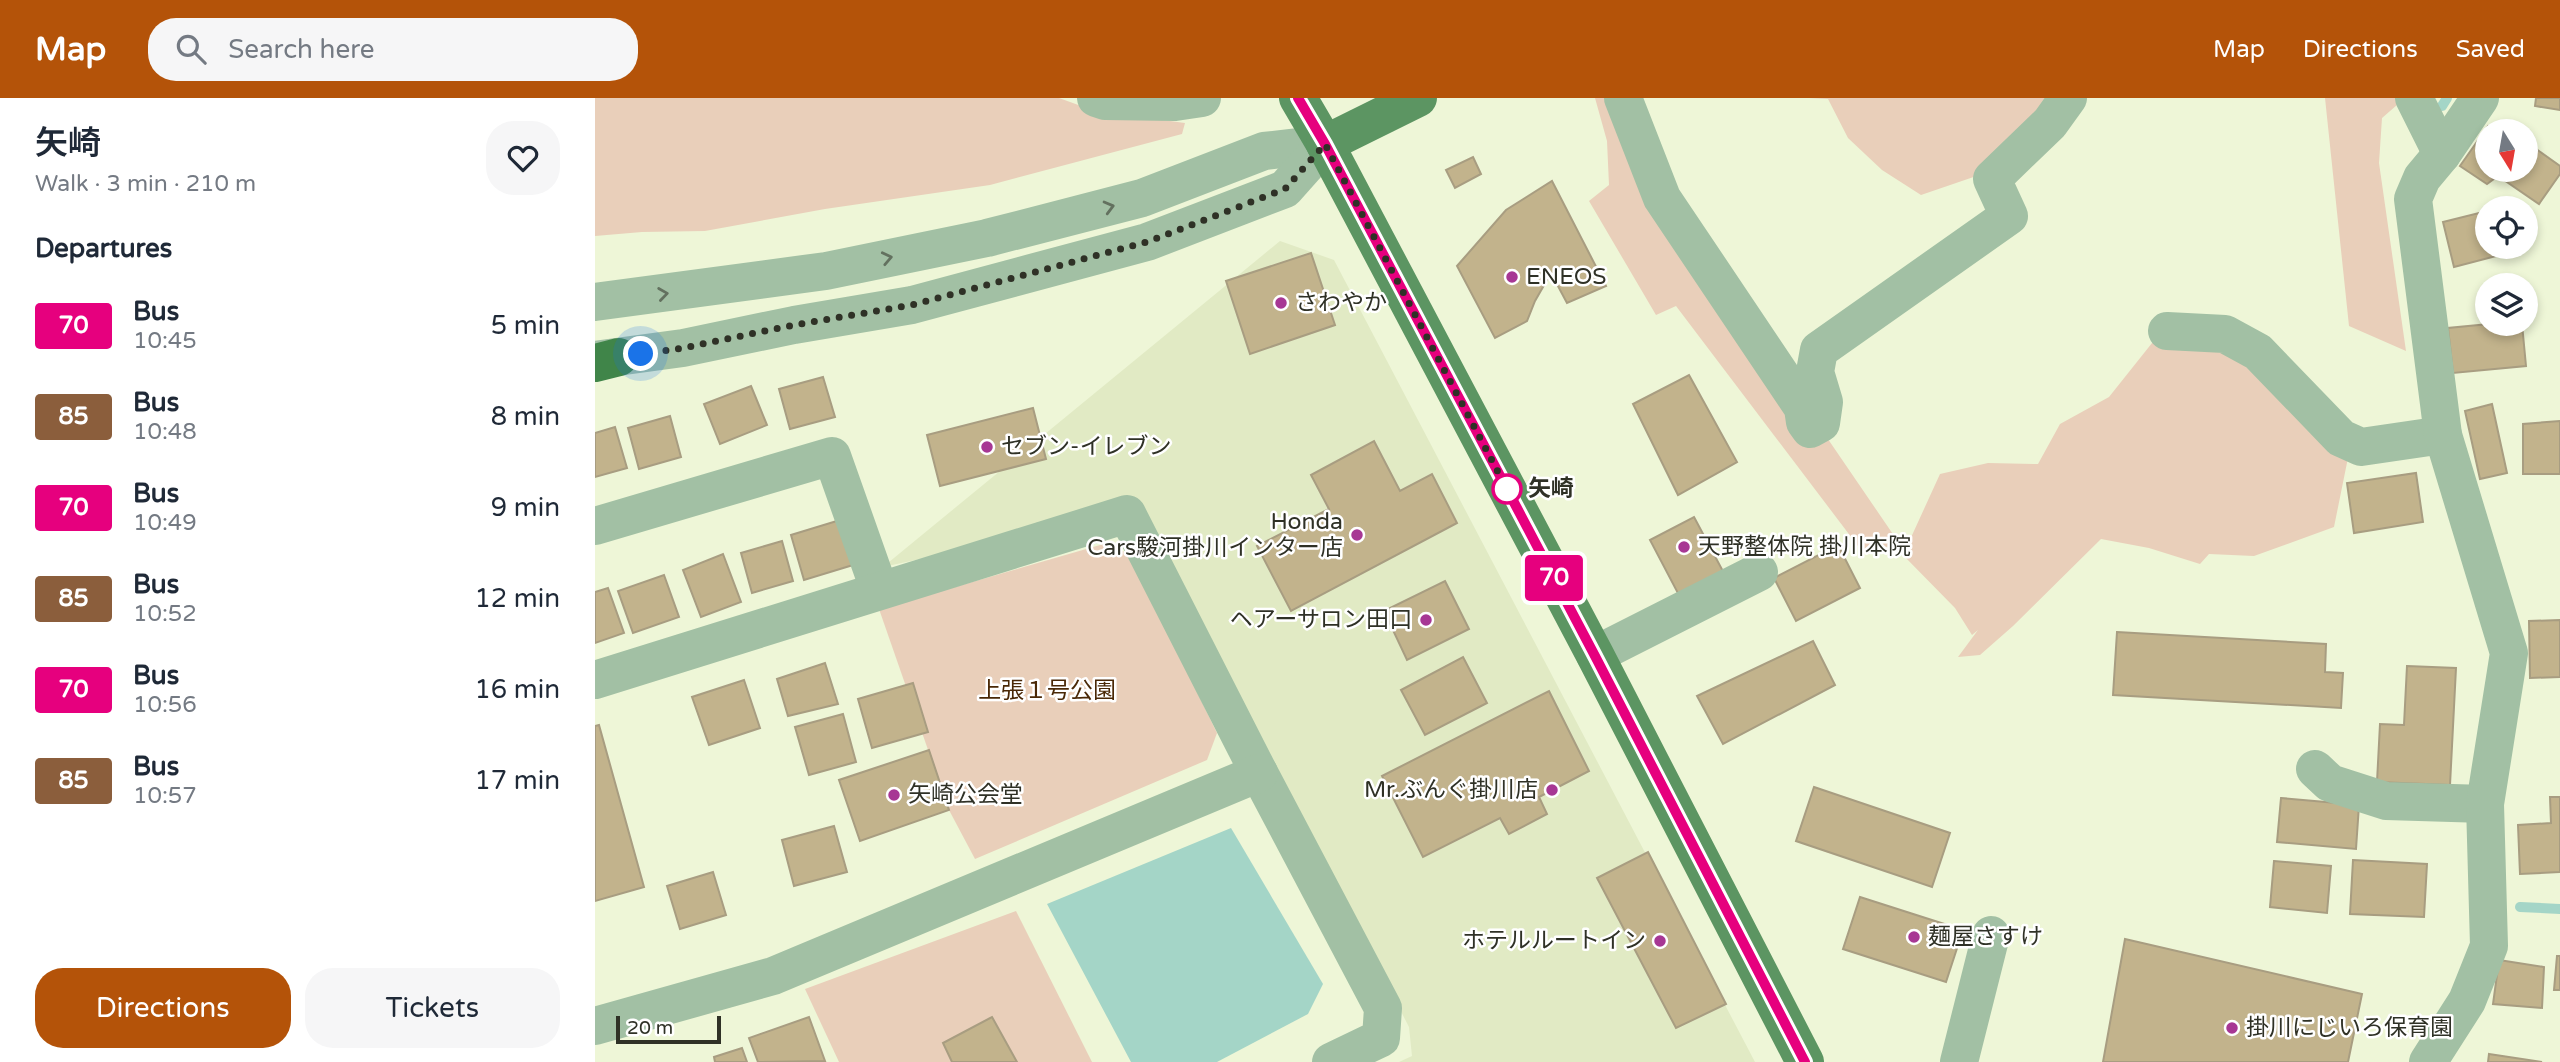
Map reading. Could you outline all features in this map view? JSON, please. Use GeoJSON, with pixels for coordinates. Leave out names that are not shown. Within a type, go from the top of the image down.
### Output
{"type":"FeatureCollection","features":[{"type":"Feature","properties":{"kind":"main road"},"geometry":{"type":"LineString","coordinates":[[1298,98],[1325,144],[1595,656],[1805,1062]]}},
{"type":"Feature","properties":{"kind":"main road"},"geometry":{"type":"LineString","coordinates":[[1325,144],[1418,98]]}},
{"type":"Feature","properties":{"kind":"street"},"geometry":{"type":"LineString","coordinates":[[1096,98],[1175,102],[1202,98]]}},
{"type":"Feature","properties":{"kind":"street"},"geometry":{"type":"LineString","coordinates":[[1623,98],[1662,198],[1803,408],[1805,422],[1810,429],[1821,423],[1824,402],[1815,372],[1819,350],[2008,216],[1992,179],[2050,123],[2068,98]]}},
{"type":"Feature","properties":{"kind":"street"},"geometry":{"type":"LineString","coordinates":[[2414,98],[2442,154]]}},
{"type":"Feature","properties":{"kind":"street"},"geometry":{"type":"LineString","coordinates":[[2428,1062],[2467,1002],[2489,946],[2485,804],[2509,653],[2443,435],[2413,199],[2422,178],[2442,154],[2480,98]]}},
{"type":"Feature","properties":{"kind":"street"},"geometry":{"type":"LineString","coordinates":[[595,302],[826,271],[987,238],[1142,198],[1264,151],[1325,144]]}},
{"type":"Feature","properties":{"kind":"street"},"geometry":{"type":"LineString","coordinates":[[603,360],[683,348],[794,325],[912,305],[1147,242],[1285,189],[1325,144]]}},
{"type":"Feature","properties":{"kind":"street"},"geometry":{"type":"LineString","coordinates":[[2167,331],[2225,334],[2258,352],[2341,438],[2361,447],[2443,435]]}},
{"type":"Feature","properties":{"kind":"street"},"geometry":{"type":"LineString","coordinates":[[595,526],[832,456],[879,589]]}},
{"type":"Feature","properties":{"kind":"street"},"geometry":{"type":"LineString","coordinates":[[595,680],[1127,513],[1259,773],[1383,1008],[1381,1038],[1331,1062]]}},
{"type":"Feature","properties":{"kind":"street"},"geometry":{"type":"LineString","coordinates":[[1595,656],[1759,572]]}},
{"type":"Feature","properties":{"kind":"street"},"geometry":{"type":"LineString","coordinates":[[2315,769],[2330,783],[2386,801],[2485,804]]}},
{"type":"Feature","properties":{"kind":"street"},"geometry":{"type":"LineString","coordinates":[[595,1026],[773,976],[1259,773]]}},
{"type":"Feature","properties":{"kind":"street"},"geometry":{"type":"LineString","coordinates":[[1959,1062],[1991,935]]}},
{"type":"Feature","properties":{"kind":"shaded area"},"geometry":{"type":"Polygon","coordinates":[[[1280,241],[1334,260],[1755,1062],[1399,1062],[1412,1056],[1409,1027],[1144,511],[883,567],[1280,241]]]}},
{"type":"Feature","properties":{"kind":"green space"},"geometry":{"type":"Polygon","coordinates":[[[595,98],[1059,98],[1095,111],[1185,123],[1182,134],[990,185],[825,209],[705,231],[595,236],[595,98]]]}},
{"type":"Feature","properties":{"kind":"green space"},"geometry":{"type":"Polygon","coordinates":[[[1595,98],[1624,98],[1722,284],[1899,543],[1864,554],[1676,306],[1656,315],[1589,201],[1609,185],[1607,141],[1595,98]]]}},
{"type":"Feature","properties":{"kind":"green space"},"geometry":{"type":"Polygon","coordinates":[[[1809,98],[2084,98],[1994,170],[1921,195],[1882,170],[1848,138],[1828,99],[1809,98]]]}},
{"type":"Feature","properties":{"kind":"green space"},"geometry":{"type":"Polygon","coordinates":[[[2325,98],[2405,98],[2382,118],[2379,163],[2406,351],[2349,326],[2325,98]]]}},
{"type":"Feature","properties":{"kind":"green space"},"geometry":{"type":"Polygon","coordinates":[[[2160,333],[2254,355],[2351,443],[2334,527],[2254,556],[2209,554],[2200,564],[2149,548],[2101,539],[1980,655],[1958,657],[1978,630],[1972,635],[1955,608],[1903,555],[1940,474],[1988,463],[2038,464],[2060,424],[2109,397],[2160,333]]]}},
{"type":"Feature","properties":{"kind":"green space","name":"上張１号公園"},"geometry":{"type":"Polygon","coordinates":[[[1107,543],[1130,555],[1217,733],[1207,760],[975,859],[949,810],[879,609],[1107,543]]]}},
{"type":"Feature","properties":{"kind":"green space"},"geometry":{"type":"Polygon","coordinates":[[[1016,911],[1092,1062],[839,1062],[805,989],[1016,911]]]}},
{"type":"Feature","properties":{"kind":"water"},"geometry":{"type":"Polygon","coordinates":[[[1231,828],[1323,984],[1308,1014],[1217,1062],[1131,1062],[1047,904],[1231,828]]]}},
{"type":"Feature","properties":{"kind":"building"},"geometry":{"type":"Polygon","coordinates":[[[2536,98],[2560,98],[2560,110],[2535,106],[2536,98]]]}},
{"type":"Feature","properties":{"kind":"building"},"geometry":{"type":"Polygon","coordinates":[[[2475,145],[2475,176],[2460,166],[2475,145]]]}},
{"type":"Feature","properties":{"kind":"building"},"geometry":{"type":"Polygon","coordinates":[[[2538,150],[2560,166],[2560,174],[2539,204],[2538,196],[2527,196],[2507,182],[2538,182],[2538,150]]]}},
{"type":"Feature","properties":{"kind":"building"},"geometry":{"type":"Polygon","coordinates":[[[1473,157],[1481,174],[1455,188],[1446,170],[1473,157]]]}},
{"type":"Feature","properties":{"kind":"building"},"geometry":{"type":"Polygon","coordinates":[[[1552,181],[1606,286],[1567,303],[1551,273],[1527,321],[1495,338],[1457,266],[1506,210],[1552,181]]]}},
{"type":"Feature","properties":{"kind":"building"},"geometry":{"type":"Polygon","coordinates":[[[2475,214],[2475,259],[2485,259],[2454,267],[2443,222],[2475,214]]]}},
{"type":"Feature","properties":{"kind":"building","name":"さわやか"},"geometry":{"type":"Polygon","coordinates":[[[1311,253],[1335,325],[1250,354],[1226,281],[1311,253]]]}},
{"type":"Feature","properties":{"kind":"building"},"geometry":{"type":"Polygon","coordinates":[[[2475,325],[2475,336],[2523,336],[2526,366],[2453,373],[2448,328],[2475,325]]]}},
{"type":"Feature","properties":{"kind":"building"},"geometry":{"type":"Polygon","coordinates":[[[1689,375],[1737,462],[1678,495],[1633,404],[1689,375]]]}},
{"type":"Feature","properties":{"kind":"building"},"geometry":{"type":"Polygon","coordinates":[[[823,377],[835,417],[790,429],[779,389],[823,377]]]}},
{"type":"Feature","properties":{"kind":"building"},"geometry":{"type":"Polygon","coordinates":[[[751,386],[767,425],[720,444],[704,404],[751,386]]]}},
{"type":"Feature","properties":{"kind":"building"},"geometry":{"type":"Polygon","coordinates":[[[2492,404],[2507,473],[2480,479],[2465,411],[2492,404]]]}},
{"type":"Feature","properties":{"kind":"building","name":"セブン-イレブン"},"geometry":{"type":"Polygon","coordinates":[[[1033,408],[1046,459],[940,486],[927,435],[1033,408]]]}},
{"type":"Feature","properties":{"kind":"building"},"geometry":{"type":"Polygon","coordinates":[[[670,416],[681,457],[639,469],[628,428],[670,416]]]}},
{"type":"Feature","properties":{"kind":"building"},"geometry":{"type":"Polygon","coordinates":[[[2560,421],[2560,474],[2523,474],[2523,424],[2560,421]]]}},
{"type":"Feature","properties":{"kind":"building"},"geometry":{"type":"Polygon","coordinates":[[[615,427],[627,468],[595,477],[595,433],[615,427]]]}},
{"type":"Feature","properties":{"kind":"building","name":"Honda Cars駿河掛川インター店"},"geometry":{"type":"Polygon","coordinates":[[[1374,441],[1400,491],[1432,474],[1457,523],[1291,611],[1257,546],[1329,509],[1311,475],[1374,441]]]}},
{"type":"Feature","properties":{"kind":"building"},"geometry":{"type":"Polygon","coordinates":[[[2416,473],[2423,522],[2354,533],[2347,483],[2416,473]]]}},
{"type":"Feature","properties":{"kind":"building"},"geometry":{"type":"Polygon","coordinates":[[[1694,517],[1725,575],[1681,599],[1650,540],[1694,517]]]}},
{"type":"Feature","properties":{"kind":"building"},"geometry":{"type":"Polygon","coordinates":[[[840,520],[853,565],[804,580],[791,535],[840,520]]]}},
{"type":"Feature","properties":{"kind":"building"},"geometry":{"type":"Polygon","coordinates":[[[782,541],[793,581],[752,593],[741,553],[782,541]]]}},
{"type":"Feature","properties":{"kind":"building"},"geometry":{"type":"Polygon","coordinates":[[[1838,545],[1860,588],[1796,621],[1774,578],[1838,545]]]}},
{"type":"Feature","properties":{"kind":"building"},"geometry":{"type":"Polygon","coordinates":[[[723,554],[741,602],[701,617],[683,570],[723,554]]]}},
{"type":"Feature","properties":{"kind":"building"},"geometry":{"type":"Polygon","coordinates":[[[664,575],[679,617],[633,633],[618,591],[664,575]]]}},
{"type":"Feature","properties":{"kind":"building","name":"ヘアーサロン田口"},"geometry":{"type":"Polygon","coordinates":[[[1445,581],[1469,629],[1407,660],[1384,611],[1445,581]]]}},
{"type":"Feature","properties":{"kind":"building"},"geometry":{"type":"Polygon","coordinates":[[[608,588],[624,633],[595,643],[595,592],[608,588]]]}},
{"type":"Feature","properties":{"kind":"building"},"geometry":{"type":"Polygon","coordinates":[[[2560,620],[2560,677],[2530,678],[2529,621],[2560,620]]]}},
{"type":"Feature","properties":{"kind":"building"},"geometry":{"type":"Polygon","coordinates":[[[2117,632],[2326,644],[2325,672],[2343,673],[2341,708],[2113,695],[2117,632]]]}},
{"type":"Feature","properties":{"kind":"building"},"geometry":{"type":"Polygon","coordinates":[[[1813,641],[1835,685],[1723,744],[1697,696],[1813,641]]]}},
{"type":"Feature","properties":{"kind":"building"},"geometry":{"type":"Polygon","coordinates":[[[1463,657],[1487,703],[1425,735],[1401,690],[1463,657]]]}},
{"type":"Feature","properties":{"kind":"building"},"geometry":{"type":"Polygon","coordinates":[[[825,663],[838,704],[788,716],[777,679],[825,663]]]}},
{"type":"Feature","properties":{"kind":"building"},"geometry":{"type":"Polygon","coordinates":[[[2407,666],[2456,668],[2450,785],[2377,782],[2380,724],[2404,725],[2407,666]]]}},
{"type":"Feature","properties":{"kind":"building"},"geometry":{"type":"Polygon","coordinates":[[[744,680],[760,728],[709,745],[692,697],[744,680]]]}},
{"type":"Feature","properties":{"kind":"building"},"geometry":{"type":"Polygon","coordinates":[[[913,683],[928,732],[872,748],[858,699],[913,683]]]}},
{"type":"Feature","properties":{"kind":"building"},"geometry":{"type":"Polygon","coordinates":[[[1549,691],[1589,771],[1539,797],[1547,814],[1509,834],[1500,818],[1423,857],[1382,776],[1549,691]]]}},
{"type":"Feature","properties":{"kind":"building"},"geometry":{"type":"Polygon","coordinates":[[[843,714],[856,762],[809,775],[795,727],[843,714]]]}},
{"type":"Feature","properties":{"kind":"building"},"geometry":{"type":"Polygon","coordinates":[[[599,725],[644,887],[595,901],[595,726],[599,725]]]}},
{"type":"Feature","properties":{"kind":"building","name":"矢崎公会堂"},"geometry":{"type":"Polygon","coordinates":[[[929,750],[949,810],[860,841],[839,780],[929,750]]]}},
{"type":"Feature","properties":{"kind":"building"},"geometry":{"type":"Polygon","coordinates":[[[1814,787],[1950,833],[1932,887],[1796,841],[1814,787]]]}},
{"type":"Feature","properties":{"kind":"building"},"geometry":{"type":"Polygon","coordinates":[[[2550,797],[2560,797],[2560,872],[2520,874],[2518,825],[2551,823],[2550,797]]]}},
{"type":"Feature","properties":{"kind":"building"},"geometry":{"type":"Polygon","coordinates":[[[2281,798],[2359,805],[2356,849],[2277,842],[2281,798]]]}},
{"type":"Feature","properties":{"kind":"building"},"geometry":{"type":"Polygon","coordinates":[[[834,826],[847,872],[794,886],[782,840],[834,826]]]}},
{"type":"Feature","properties":{"kind":"building"},"geometry":{"type":"Polygon","coordinates":[[[1648,852],[1726,1004],[1676,1028],[1597,878],[1648,852]]]}},
{"type":"Feature","properties":{"kind":"building"},"geometry":{"type":"Polygon","coordinates":[[[2353,860],[2427,864],[2424,917],[2350,914],[2353,860]]]}},
{"type":"Feature","properties":{"kind":"building"},"geometry":{"type":"Polygon","coordinates":[[[2274,861],[2331,866],[2327,913],[2270,907],[2274,861]]]}},
{"type":"Feature","properties":{"kind":"building"},"geometry":{"type":"Polygon","coordinates":[[[713,872],[726,915],[680,929],[667,886],[713,872]]]}},
{"type":"Feature","properties":{"kind":"building"},"geometry":{"type":"Polygon","coordinates":[[[1860,897],[1963,930],[1946,982],[1843,949],[1860,897]]]}},
{"type":"Feature","properties":{"kind":"building","name":"掛川にじいろ保育園"},"geometry":{"type":"Polygon","coordinates":[[[2125,939],[2362,994],[2348,1062],[2103,1062],[2125,939]]]}},
{"type":"Feature","properties":{"kind":"building"},"geometry":{"type":"Polygon","coordinates":[[[2557,956],[2560,956],[2560,990],[2554,990],[2557,956]]]}},
{"type":"Feature","properties":{"kind":"building"},"geometry":{"type":"Polygon","coordinates":[[[2499,960],[2544,967],[2542,1008],[2493,1004],[2499,960]]]}},
{"type":"Feature","properties":{"kind":"building"},"geometry":{"type":"Polygon","coordinates":[[[809,1017],[825,1061],[758,1062],[749,1038],[809,1017]]]}},
{"type":"Feature","properties":{"kind":"building"},"geometry":{"type":"Polygon","coordinates":[[[992,1017],[1017,1062],[952,1062],[943,1043],[992,1017]]]}},
{"type":"Feature","properties":{"kind":"building"},"geometry":{"type":"Polygon","coordinates":[[[742,1048],[747,1062],[715,1062],[714,1057],[742,1048]]]}},
{"type":"Feature","properties":{"kind":"building"},"geometry":{"type":"Polygon","coordinates":[[[2489,1054],[2542,1062],[2488,1062],[2489,1054]]]}},
{"type":"Feature","properties":{"kind":"waterway"},"geometry":{"type":"LineString","coordinates":[[2442,106],[2447,98]]}},
{"type":"Feature","properties":{"kind":"waterway"},"geometry":{"type":"LineString","coordinates":[[2520,907],[2560,909]]}},
{"type":"Feature","properties":{"kind":"bus line","name":"70"},"geometry":{"type":"LineString","coordinates":[[1298,98],[1325,144],[1583,632],[1805,1062]]}},
{"type":"Feature","properties":{"kind":"place","name":"ENEOS"},"geometry":{"type":"Point","coordinates":[1512,277]}},
{"type":"Feature","properties":{"kind":"place","name":"さわやか"},"geometry":{"type":"Point","coordinates":[1281,303]}},
{"type":"Feature","properties":{"kind":"place","name":"セブン-イレブン"},"geometry":{"type":"Point","coordinates":[987,447]}},
{"type":"Feature","properties":{"kind":"place","name":"矢崎"},"geometry":{"type":"Point","coordinates":[1507,489]}},
{"type":"Feature","properties":{"kind":"place","name":"Honda Cars駿河掛川インター店"},"geometry":{"type":"Point","coordinates":[1357,535]}},
{"type":"Feature","properties":{"kind":"place","name":"天野整体院 掛川本院"},"geometry":{"type":"Point","coordinates":[1684,547]}},
{"type":"Feature","properties":{"kind":"place","name":"ヘアーサロン田口"},"geometry":{"type":"Point","coordinates":[1426,620]}},
{"type":"Feature","properties":{"kind":"place","name":"Mr.ぶんぐ掛川店"},"geometry":{"type":"Point","coordinates":[1552,790]}},
{"type":"Feature","properties":{"kind":"place","name":"矢崎公会堂"},"geometry":{"type":"Point","coordinates":[894,795]}},
{"type":"Feature","properties":{"kind":"place","name":"麺屋さすけ"},"geometry":{"type":"Point","coordinates":[1914,937]}},
{"type":"Feature","properties":{"kind":"place","name":"ホテルルートイン"},"geometry":{"type":"Point","coordinates":[1660,941]}},
{"type":"Feature","properties":{"kind":"place","name":"掛川にじいろ保育園"},"geometry":{"type":"Point","coordinates":[2232,1028]}},
{"type":"Feature","properties":{"kind":"route"},"geometry":{"type":"LineString","coordinates":[[641,354],[912,305],[1147,242],[1285,189],[1325,144],[1507,489]]}}]}
